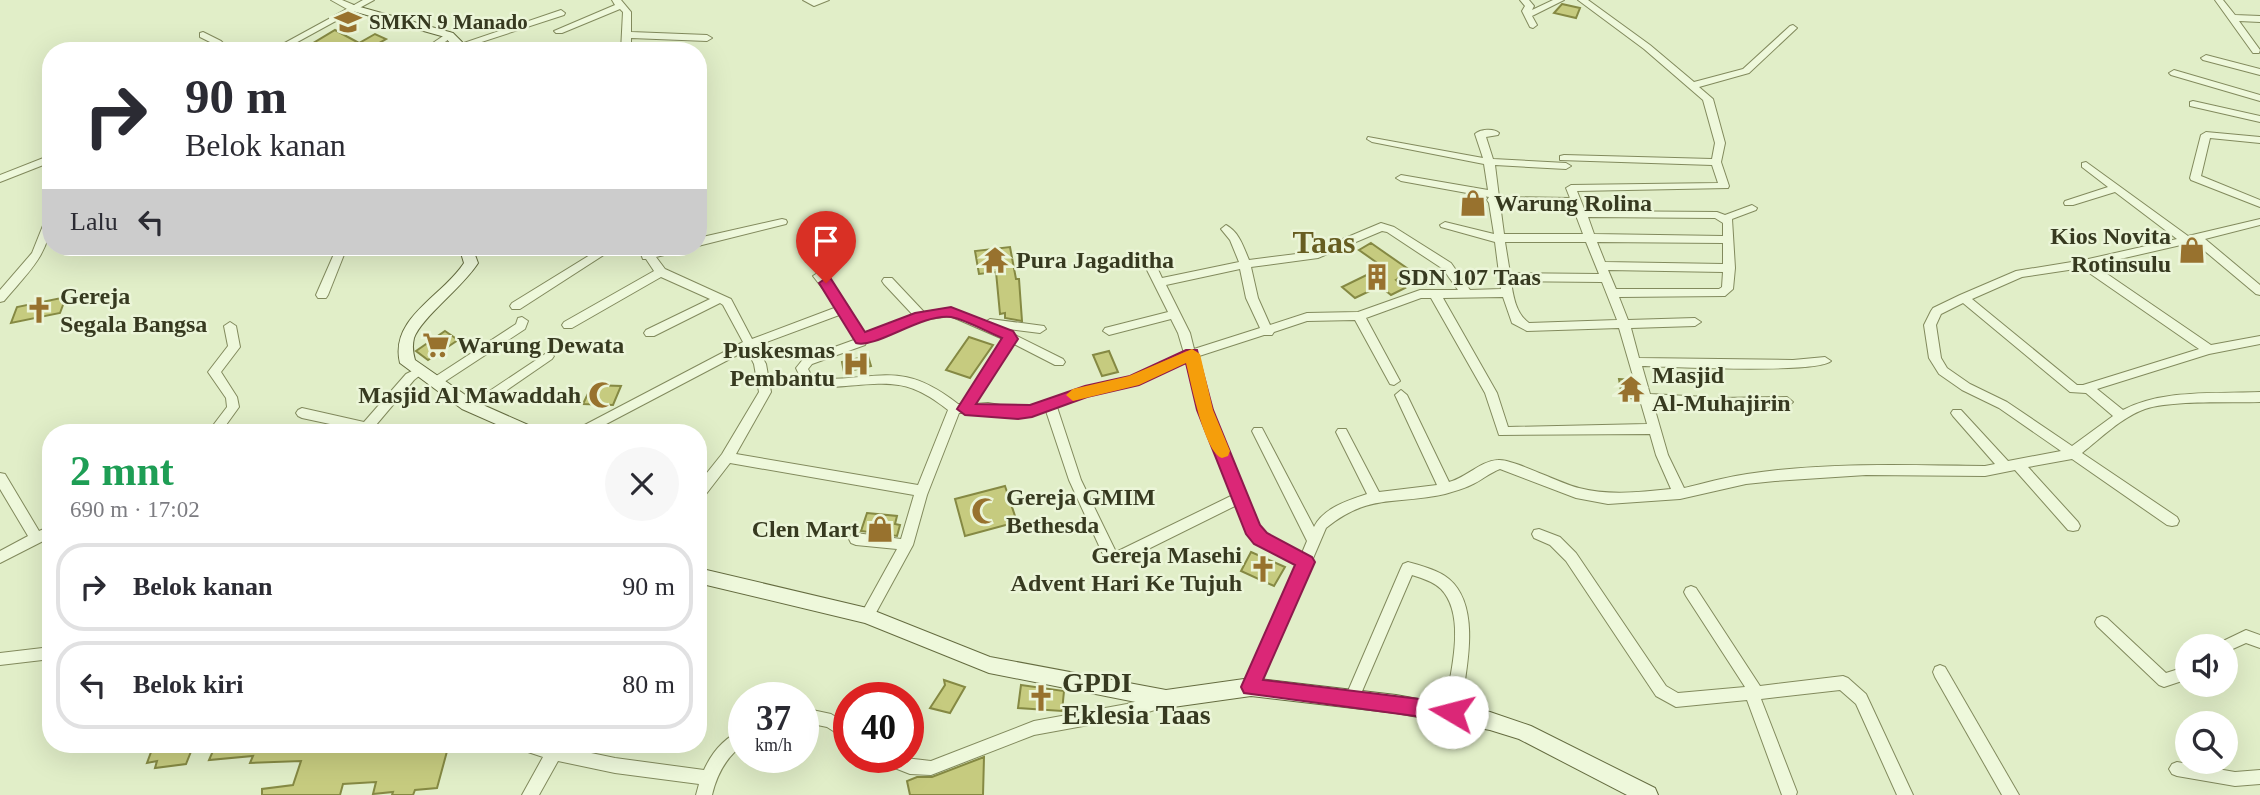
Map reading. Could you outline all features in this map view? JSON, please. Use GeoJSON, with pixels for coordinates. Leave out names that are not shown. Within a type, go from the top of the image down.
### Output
{"type":"FeatureCollection","features":[{"type":"Feature","properties":{"kind":"street"},"geometry":{"type":"LineString","coordinates":[[335,0],[353,8],[449,35],[453,42]]}},
{"type":"Feature","properties":{"kind":"street"},"geometry":{"type":"LineString","coordinates":[[291,42],[370,0]]}},
{"type":"Feature","properties":{"kind":"street"},"geometry":{"type":"LineString","coordinates":[[807,0],[814,3],[825,0]]}},
{"type":"Feature","properties":{"kind":"street"},"geometry":{"type":"LineString","coordinates":[[1524,0],[1530,4],[1527,11],[1530,15]]}},
{"type":"Feature","properties":{"kind":"street"},"geometry":{"type":"LineString","coordinates":[[1532,25],[1527,17],[1560,0]]}},
{"type":"Feature","properties":{"kind":"street"},"geometry":{"type":"LineString","coordinates":[[1571,188],[1724,186],[1716,162],[1720,143],[1708,99],[1694,85],[1582,0]]}},
{"type":"Feature","properties":{"kind":"street"},"geometry":{"type":"LineString","coordinates":[[2219,0],[2258,51],[2260,62]]}},
{"type":"Feature","properties":{"kind":"street"},"geometry":{"type":"LineString","coordinates":[[559,31],[623,6],[627,42]]}},
{"type":"Feature","properties":{"kind":"street"},"geometry":{"type":"LineString","coordinates":[[477,42],[562,13]]}},
{"type":"Feature","properties":{"kind":"street"},"geometry":{"type":"LineString","coordinates":[[2232,18],[2260,19]]}},
{"type":"Feature","properties":{"kind":"street"},"geometry":{"type":"LineString","coordinates":[[1694,85],[1746,71],[1793,28]]}},
{"type":"Feature","properties":{"kind":"street"},"geometry":{"type":"LineString","coordinates":[[202,34],[216,42]]}},
{"type":"Feature","properties":{"kind":"street"},"geometry":{"type":"LineString","coordinates":[[438,42],[449,35]]}},
{"type":"Feature","properties":{"kind":"street"},"geometry":{"type":"LineString","coordinates":[[627,35],[708,38]]}},
{"type":"Feature","properties":{"kind":"street"},"geometry":{"type":"LineString","coordinates":[[2206,58],[2260,72]]}},
{"type":"Feature","properties":{"kind":"street"},"geometry":{"type":"LineString","coordinates":[[2174,72],[2260,98]]}},
{"type":"Feature","properties":{"kind":"street"},"geometry":{"type":"LineString","coordinates":[[2193,104],[2260,119]]}},
{"type":"Feature","properties":{"kind":"street"},"geometry":{"type":"LineString","coordinates":[[1494,133],[1480,135],[1489,162],[1507,293],[1516,320],[1522,326],[1560,328],[1623,322],[1695,322]]}},
{"type":"Feature","properties":{"kind":"street"},"geometry":{"type":"LineString","coordinates":[[2260,139],[2206,135],[2195,178],[2260,204]]}},
{"type":"Feature","properties":{"kind":"street"},"geometry":{"type":"LineString","coordinates":[[1372,139],[1489,162],[1564,157],[1716,162]]}},
{"type":"Feature","properties":{"kind":"street"},"geometry":{"type":"LineString","coordinates":[[1564,157],[1571,188],[1623,322],[1637,362],[1654,429],[1680,494]]}},
{"type":"Feature","properties":{"kind":"street"},"geometry":{"type":"LineString","coordinates":[[0,179],[42,162]]}},
{"type":"Feature","properties":{"kind":"street"},"geometry":{"type":"LineString","coordinates":[[2086,165],[2255,287]]}},
{"type":"Feature","properties":{"kind":"street"},"geometry":{"type":"LineString","coordinates":[[1401,178],[1492,197],[1577,202]]}},
{"type":"Feature","properties":{"kind":"street"},"geometry":{"type":"LineString","coordinates":[[2069,203],[2116,188]]}},
{"type":"Feature","properties":{"kind":"street"},"geometry":{"type":"LineString","coordinates":[[1581,214],[1717,215],[1726,218],[1752,208]]}},
{"type":"Feature","properties":{"kind":"street"},"geometry":{"type":"LineString","coordinates":[[1612,293],[1721,293],[1727,289],[1729,268],[1726,218]]}},
{"type":"Feature","properties":{"kind":"street"},"geometry":{"type":"LineString","coordinates":[[707,240],[782,222]]}},
{"type":"Feature","properties":{"kind":"street"},"geometry":{"type":"LineString","coordinates":[[2172,521],[2003,405],[1966,387],[1938,366],[1930,341],[1930,325],[1937,311],[2020,274],[2084,264],[2259,224]]}},
{"type":"Feature","properties":{"kind":"street"},"geometry":{"type":"LineString","coordinates":[[1446,226],[1498,239],[1728,240]]}},
{"type":"Feature","properties":{"kind":"street"},"geometry":{"type":"LineString","coordinates":[[1160,282],[1245,264],[1314,255],[1384,227],[1447,266],[1466,292]]}},
{"type":"Feature","properties":{"kind":"street"},"geometry":{"type":"LineString","coordinates":[[1226,229],[1235,239],[1245,264],[1252,298],[1268,331]]}},
{"type":"Feature","properties":{"kind":"street"},"geometry":{"type":"LineString","coordinates":[[0,298],[37,254],[42,241]]}},
{"type":"Feature","properties":{"kind":"street"},"geometry":{"type":"LineString","coordinates":[[322,295],[338,256]]}},
{"type":"Feature","properties":{"kind":"street"},"geometry":{"type":"LineString","coordinates":[[469,256],[468,269],[405,339],[408,363],[434,383],[474,407],[511,424]]}},
{"type":"Feature","properties":{"kind":"street"},"geometry":{"type":"LineString","coordinates":[[516,306],[597,256]]}},
{"type":"Feature","properties":{"kind":"street"},"geometry":{"type":"LineString","coordinates":[[649,256],[661,272],[721,298],[732,308],[751,344],[766,387],[724,462],[707,483]]}},
{"type":"Feature","properties":{"kind":"street"},"geometry":{"type":"LineString","coordinates":[[2084,264],[2209,350]]}},
{"type":"Feature","properties":{"kind":"street"},"geometry":{"type":"LineString","coordinates":[[1152,268],[1192,354],[1217,438],[1253,529],[1261,538],[1306,562]]}},
{"type":"Feature","properties":{"kind":"street"},"geometry":{"type":"LineString","coordinates":[[1504,276],[1729,268]]}},
{"type":"Feature","properties":{"kind":"street"},"geometry":{"type":"LineString","coordinates":[[568,324],[661,272]]}},
{"type":"Feature","properties":{"kind":"street"},"geometry":{"type":"LineString","coordinates":[[819,276],[844,309],[861,339]]}},
{"type":"Feature","properties":{"kind":"street"},"geometry":{"type":"LineString","coordinates":[[888,281],[921,316]]}},
{"type":"Feature","properties":{"kind":"street"},"geometry":{"type":"LineString","coordinates":[[1059,362],[983,323],[951,312],[921,316],[861,339],[856,345],[808,361],[802,368],[804,376],[819,383],[879,377],[900,378],[922,385],[960,409],[1018,413],[1133,381],[1192,354],[1315,315],[1359,316],[1404,298],[1435,293],[1507,293]]}},
{"type":"Feature","properties":{"kind":"street"},"geometry":{"type":"LineString","coordinates":[[1435,293],[1484,380],[1503,432],[1654,429]]}},
{"type":"Feature","properties":{"kind":"street"},"geometry":{"type":"LineString","coordinates":[[650,332],[721,298]]}},
{"type":"Feature","properties":{"kind":"street"},"geometry":{"type":"LineString","coordinates":[[1964,298],[2074,389],[2086,388],[2209,350],[2260,340]]}},
{"type":"Feature","properties":{"kind":"street"},"geometry":{"type":"LineString","coordinates":[[596,424],[710,363],[751,344],[844,309]]}},
{"type":"Feature","properties":{"kind":"street"},"geometry":{"type":"LineString","coordinates":[[1109,331],[1175,314]]}},
{"type":"Feature","properties":{"kind":"street"},"geometry":{"type":"LineString","coordinates":[[1359,316],[1394,382]]}},
{"type":"Feature","properties":{"kind":"street"},"geometry":{"type":"LineString","coordinates":[[434,383],[521,326],[522,321]]}},
{"type":"Feature","properties":{"kind":"street"},"geometry":{"type":"LineString","coordinates":[[983,323],[1040,329]]}},
{"type":"Feature","properties":{"kind":"street"},"geometry":{"type":"LineString","coordinates":[[222,424],[231,415],[234,407],[230,393],[214,372],[234,347],[230,326]]}},
{"type":"Feature","properties":{"kind":"street"},"geometry":{"type":"LineString","coordinates":[[867,616],[906,545],[921,495],[960,409],[1010,337]]}},
{"type":"Feature","properties":{"kind":"street"},"geometry":{"type":"LineString","coordinates":[[474,407],[548,356]]}},
{"type":"Feature","properties":{"kind":"street"},"geometry":{"type":"LineString","coordinates":[[1637,362],[1793,364],[1825,361]]}},
{"type":"Feature","properties":{"kind":"street"},"geometry":{"type":"LineString","coordinates":[[370,424],[410,377],[418,372]]}},
{"type":"Feature","properties":{"kind":"street"},"geometry":{"type":"LineString","coordinates":[[2086,388],[2122,416]]}},
{"type":"Feature","properties":{"kind":"street"},"geometry":{"type":"LineString","coordinates":[[1401,395],[1445,488]]}},
{"type":"Feature","properties":{"kind":"street"},"geometry":{"type":"LineString","coordinates":[[1251,687],[1306,562],[1313,539],[1330,516],[1360,500],[1463,484],[1490,466],[1500,464],[1590,497],[1627,499],[1680,494],[1746,479],[1776,476],[1866,470],[1956,472],[2012,467],[2071,454],[2122,416],[2152,403],[2260,397]]}},
{"type":"Feature","properties":{"kind":"street"},"geometry":{"type":"LineString","coordinates":[[1648,403],[1787,402]]}},
{"type":"Feature","properties":{"kind":"street"},"geometry":{"type":"LineString","coordinates":[[1050,404],[1073,474],[1108,554],[1113,558],[1240,497]]}},
{"type":"Feature","properties":{"kind":"street"},"geometry":{"type":"LineString","coordinates":[[1957,413],[2073,526]]}},
{"type":"Feature","properties":{"kind":"street"},"geometry":{"type":"LineString","coordinates":[[302,414],[341,424]]}},
{"type":"Feature","properties":{"kind":"street"},"geometry":{"type":"LineString","coordinates":[[1258,431],[1313,539]]}},
{"type":"Feature","properties":{"kind":"street"},"geometry":{"type":"LineString","coordinates":[[1342,432],[1375,496]]}},
{"type":"Feature","properties":{"kind":"street"},"geometry":{"type":"LineString","coordinates":[[724,462],[921,495]]}},
{"type":"Feature","properties":{"kind":"street"},"geometry":{"type":"LineString","coordinates":[[0,478],[36,537]]}},
{"type":"Feature","properties":{"kind":"street"},"geometry":{"type":"LineString","coordinates":[[1539,534],[1555,541],[1571,557],[1654,681],[1669,697],[1691,700],[1843,683],[1854,690],[1905,795]]}},
{"type":"Feature","properties":{"kind":"street"},"geometry":{"type":"LineString","coordinates":[[0,557],[42,535]]}},
{"type":"Feature","properties":{"kind":"street"},"geometry":{"type":"LineString","coordinates":[[856,539],[906,545]]}},
{"type":"Feature","properties":{"kind":"street"},"geometry":{"type":"LineString","coordinates":[[1352,698],[1408,568],[1445,584],[1456,597],[1461,639],[1452,712]]}},
{"type":"Feature","properties":{"kind":"street"},"geometry":{"type":"LineString","coordinates":[[707,577],[867,616],[989,665],[1166,699]]}},
{"type":"Feature","properties":{"kind":"street"},"geometry":{"type":"LineString","coordinates":[[1691,592],[1753,692],[1789,792]]}},
{"type":"Feature","properties":{"kind":"street"},"geometry":{"type":"LineString","coordinates":[[2102,622],[2164,680],[2175,676]]}},
{"type":"Feature","properties":{"kind":"street"},"geometry":{"type":"LineString","coordinates":[[2238,640],[2246,636],[2260,642]]}},
{"type":"Feature","properties":{"kind":"street"},"geometry":{"type":"LineString","coordinates":[[0,659],[42,654]]}},
{"type":"Feature","properties":{"kind":"street"},"geometry":{"type":"LineString","coordinates":[[1940,672],[2011,795]]}},
{"type":"Feature","properties":{"kind":"street"},"geometry":{"type":"LineString","coordinates":[[924,768],[931,768],[1034,728],[1127,711],[1166,699],[1251,687],[1452,712],[1524,732],[1648,795]]}},
{"type":"Feature","properties":{"kind":"street"},"geometry":{"type":"LineString","coordinates":[[704,795],[707,778],[728,749]]}},
{"type":"Feature","properties":{"kind":"street"},"geometry":{"type":"LineString","coordinates":[[550,753],[623,768],[707,778]]}},
{"type":"Feature","properties":{"kind":"street"},"geometry":{"type":"LineString","coordinates":[[530,795],[553,754]]}},
{"type":"Feature","properties":{"kind":"street"},"geometry":{"type":"LineString","coordinates":[[2206,774],[2235,779],[2260,778]]}},
{"type":"Feature","properties":{"kind":"building"},"geometry":{"type":"Polygon","coordinates":[[[1562,4],[1580,8],[1576,18],[1554,13],[1562,4]]]}},
{"type":"Feature","properties":{"kind":"building"},"geometry":{"type":"Polygon","coordinates":[[[335,30],[357,42],[315,42],[335,30]]]}},
{"type":"Feature","properties":{"kind":"building"},"geometry":{"type":"Polygon","coordinates":[[[375,34],[386,39],[381,42],[361,42],[375,34]]]}},
{"type":"Feature","properties":{"kind":"building"},"geometry":{"type":"Polygon","coordinates":[[[1371,243],[1411,271],[1396,280],[1405,288],[1391,295],[1380,286],[1355,298],[1342,287],[1383,267],[1359,250],[1371,243]]]}},
{"type":"Feature","properties":{"kind":"building"},"geometry":{"type":"Polygon","coordinates":[[[1010,247],[1016,279],[1019,279],[1022,321],[1005,318],[1005,313],[1000,314],[996,272],[979,274],[975,251],[1010,247]]]}},
{"type":"Feature","properties":{"kind":"building","name":"Gereja Segala Bangsa"},"geometry":{"type":"Polygon","coordinates":[[[66,297],[60,313],[11,323],[17,307],[66,297]]]}},
{"type":"Feature","properties":{"kind":"building","name":"Warung Dewata"},"geometry":{"type":"Polygon","coordinates":[[[445,331],[458,340],[428,360],[416,351],[445,331]]]}},
{"type":"Feature","properties":{"kind":"building"},"geometry":{"type":"Polygon","coordinates":[[[969,337],[993,345],[970,378],[946,370],[969,337]]]}},
{"type":"Feature","properties":{"kind":"building"},"geometry":{"type":"Polygon","coordinates":[[[1109,351],[1118,372],[1102,376],[1093,355],[1109,351]]]}},
{"type":"Feature","properties":{"kind":"building","name":"Puskesmas Pembantu"},"geometry":{"type":"Polygon","coordinates":[[[868,356],[871,366],[844,372],[842,362],[868,356]]]}},
{"type":"Feature","properties":{"kind":"building","name":"Masjid Al-Muhajirin"},"geometry":{"type":"Polygon","coordinates":[[[1619,379],[1632,380],[1637,399],[1622,397],[1619,379]]]}},
{"type":"Feature","properties":{"kind":"building","name":"Masjid Al Mawaddah"},"geometry":{"type":"Polygon","coordinates":[[[592,385],[621,386],[613,405],[583,404],[592,385]]]}},
{"type":"Feature","properties":{"kind":"building","name":"Gereja GMIM Bethesda"},"geometry":{"type":"Polygon","coordinates":[[[1005,486],[1017,522],[965,536],[955,499],[1005,486]]]}},
{"type":"Feature","properties":{"kind":"building","name":"Clen Mart"},"geometry":{"type":"Polygon","coordinates":[[[867,513],[897,516],[895,524],[900,525],[897,536],[861,531],[867,513]]]}},
{"type":"Feature","properties":{"kind":"building","name":"Gereja Masehi Advent Hari Ke Tujuh"},"geometry":{"type":"Polygon","coordinates":[[[1251,552],[1285,567],[1274,586],[1241,571],[1251,552]]]}},
{"type":"Feature","properties":{"kind":"building"},"geometry":{"type":"Polygon","coordinates":[[[944,680],[965,687],[950,713],[930,708],[945,685],[944,680]]]}},
{"type":"Feature","properties":{"kind":"building","name":"GPDI Eklesia Taas"},"geometry":{"type":"Polygon","coordinates":[[[1021,685],[1064,691],[1062,711],[1018,708],[1021,685]]]}},
{"type":"Feature","properties":{"kind":"building"},"geometry":{"type":"Polygon","coordinates":[[[151,753],[190,753],[186,764],[155,768],[157,761],[147,763],[151,753]]]}},
{"type":"Feature","properties":{"kind":"building"},"geometry":{"type":"Polygon","coordinates":[[[212,753],[447,753],[437,788],[415,790],[413,795],[392,795],[393,792],[373,794],[376,782],[343,784],[340,795],[262,795],[262,789],[293,785],[301,761],[250,763],[253,756],[209,760],[212,753]]]}},
{"type":"Feature","properties":{"kind":"building"},"geometry":{"type":"Polygon","coordinates":[[[984,757],[983,795],[910,795],[907,781],[917,777],[932,777],[984,757]]]}},
{"type":"Feature","properties":{"kind":"slow traffic"},"geometry":{"type":"LineString","coordinates":[[1073,395],[1133,381],[1192,354],[1205,410],[1222,451]]}},
{"type":"Feature","properties":{"kind":"place","name":"SMKN 9 Manado"},"geometry":{"type":"Point","coordinates":[348,22]}},
{"type":"Feature","properties":{"kind":"place","name":"Warung Rolina"},"geometry":{"type":"Point","coordinates":[1473,203]}},
{"type":"Feature","properties":{"kind":"place","name":"Kios Novita Rotinsulu"},"geometry":{"type":"Point","coordinates":[2192,250]}},
{"type":"Feature","properties":{"kind":"place","name":"Pura Jagaditha"},"geometry":{"type":"Point","coordinates":[995,260]}},
{"type":"Feature","properties":{"kind":"place","name":"SDN 107 Taas"},"geometry":{"type":"Point","coordinates":[1377,277]}},
{"type":"Feature","properties":{"kind":"place","name":"Gereja Segala Bangsa"},"geometry":{"type":"Point","coordinates":[39,310]}},
{"type":"Feature","properties":{"kind":"place","name":"Warung Dewata"},"geometry":{"type":"Point","coordinates":[436,345]}},
{"type":"Feature","properties":{"kind":"place","name":"Puskesmas Pembantu"},"geometry":{"type":"Point","coordinates":[856,364]}},
{"type":"Feature","properties":{"kind":"place","name":"Masjid Al-Muhajirin"},"geometry":{"type":"Point","coordinates":[1631,389]}},
{"type":"Feature","properties":{"kind":"place","name":"Masjid Al Mawaddah"},"geometry":{"type":"Point","coordinates":[602,395]}},
{"type":"Feature","properties":{"kind":"place","name":"Gereja GMIM Bethesda"},"geometry":{"type":"Point","coordinates":[985,511]}},
{"type":"Feature","properties":{"kind":"place","name":"Clen Mart"},"geometry":{"type":"Point","coordinates":[880,529]}},
{"type":"Feature","properties":{"kind":"place","name":"Gereja Masehi Advent Hari Ke Tujuh"},"geometry":{"type":"Point","coordinates":[1263,569]}},
{"type":"Feature","properties":{"kind":"place","name":"GPDI Eklesia Taas"},"geometry":{"type":"Point","coordinates":[1041,698]}},
{"type":"Feature","properties":{"kind":"district","name":"Taas"},"geometry":{"type":"Point","coordinates":[1324,242]}},
{"type":"Feature","properties":{"kind":"route"},"geometry":{"type":"LineString","coordinates":[[826,283],[856,326],[861,339],[921,316],[951,312],[1008,335],[1010,339],[965,409],[988,408],[1008,413],[1032,411],[1085,392],[1133,381],[1192,354],[1205,410],[1253,529],[1261,538],[1306,562],[1251,687],[1452,712]]}}]}
